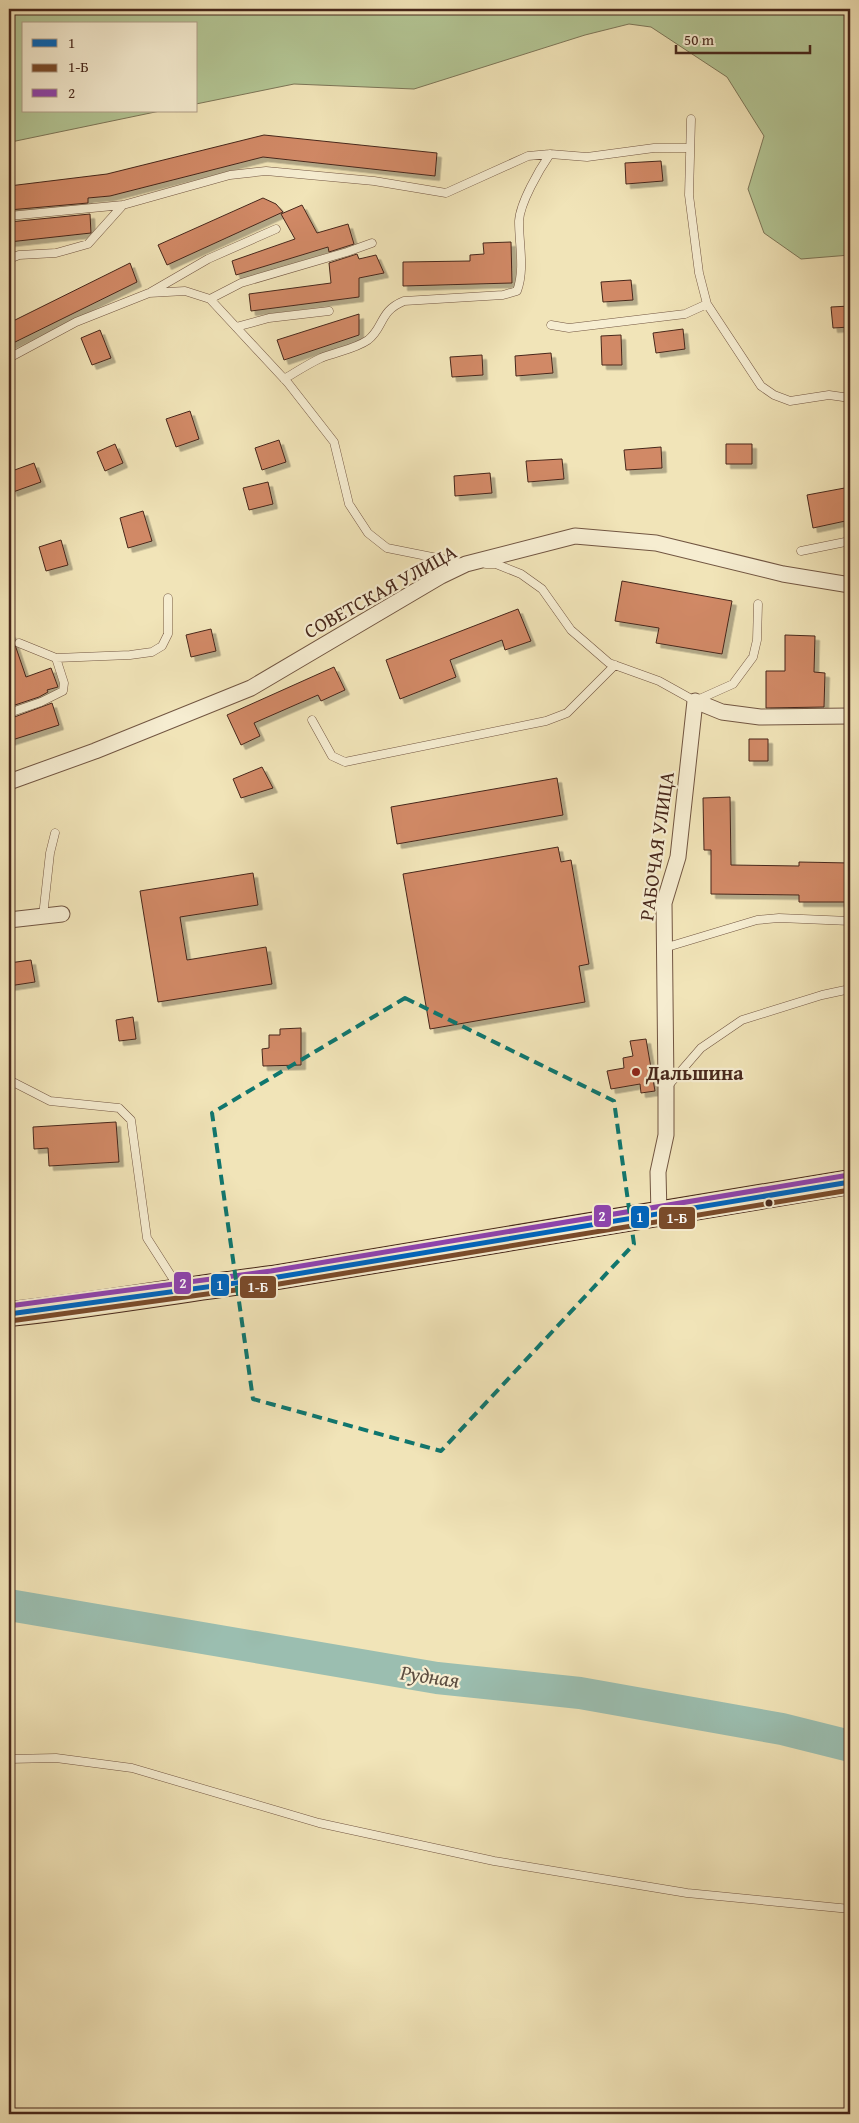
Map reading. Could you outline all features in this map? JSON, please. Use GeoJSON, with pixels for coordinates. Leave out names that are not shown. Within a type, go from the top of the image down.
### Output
{"type":"FeatureCollection","features":[{"type":"Feature","properties":{"kind":"main road"},"geometry":{"type":"LineString","coordinates":[[9,1314],[73,1307],[272,1278],[850,1182]]}},
{"type":"Feature","properties":{"kind":"street","name":"СОВЕТСКАЯ УЛИЦА"},"geometry":{"type":"LineString","coordinates":[[9,782],[95,751],[251,688],[441,576],[466,564],[575,536],[656,543],[783,574],[850,584]]}},
{"type":"Feature","properties":{"kind":"street"},"geometry":{"type":"LineString","coordinates":[[694,701],[722,712],[760,717],[850,716]]}},
{"type":"Feature","properties":{"kind":"street","name":"РАБОЧАЯ УЛИЦА"},"geometry":{"type":"LineString","coordinates":[[659,1214],[658,1172],[666,1135],[664,903],[678,857],[694,701]]}},
{"type":"Feature","properties":{"kind":"street"},"geometry":{"type":"LineString","coordinates":[[9,920],[62,914]]}},
{"type":"Feature","properties":{"kind":"lane"},"geometry":{"type":"LineString","coordinates":[[691,120],[689,195],[691,219],[699,273],[707,304],[760,386],[774,395],[790,401],[829,395],[850,398]]}},
{"type":"Feature","properties":{"kind":"lane"},"geometry":{"type":"LineString","coordinates":[[9,216],[123,205],[230,175],[266,171],[374,181],[446,193],[528,156],[550,154],[588,157],[654,148],[690,148]]}},
{"type":"Feature","properties":{"kind":"lane"},"geometry":{"type":"LineString","coordinates":[[284,379],[320,359],[362,343],[370,338],[392,305],[404,301],[504,295],[517,291],[521,280],[519,219],[535,176],[550,154]]}},
{"type":"Feature","properties":{"kind":"lane"},"geometry":{"type":"LineString","coordinates":[[9,259],[19,255],[56,253],[88,244],[123,205]]}},
{"type":"Feature","properties":{"kind":"lane"},"geometry":{"type":"LineString","coordinates":[[9,358],[76,322],[149,293],[208,259],[276,229]]}},
{"type":"Feature","properties":{"kind":"lane"},"geometry":{"type":"LineString","coordinates":[[210,298],[241,284],[372,243]]}},
{"type":"Feature","properties":{"kind":"lane"},"geometry":{"type":"LineString","coordinates":[[149,293],[185,291],[210,298],[284,379],[334,442],[348,504],[368,533],[387,548],[466,564],[496,564],[521,574],[542,589],[570,630],[610,663],[658,681],[694,701],[734,684],[753,657],[757,640],[758,604]]}},
{"type":"Feature","properties":{"kind":"lane"},"geometry":{"type":"LineString","coordinates":[[551,326],[569,328],[685,314],[707,304]]}},
{"type":"Feature","properties":{"kind":"lane"},"geometry":{"type":"LineString","coordinates":[[236,327],[269,318],[329,311]]}},
{"type":"Feature","properties":{"kind":"lane"},"geometry":{"type":"LineString","coordinates":[[801,551],[850,541]]}},
{"type":"Feature","properties":{"kind":"lane"},"geometry":{"type":"LineString","coordinates":[[19,643],[56,658],[130,655],[152,652],[162,646],[168,634],[168,598]]}},
{"type":"Feature","properties":{"kind":"lane"},"geometry":{"type":"LineString","coordinates":[[9,713],[41,702],[63,691],[64,683],[56,658]]}},
{"type":"Feature","properties":{"kind":"lane"},"geometry":{"type":"LineString","coordinates":[[312,720],[332,756],[344,762],[546,721],[567,713],[615,665]]}},
{"type":"Feature","properties":{"kind":"lane"},"geometry":{"type":"LineString","coordinates":[[43,916],[50,853],[55,833]]}},
{"type":"Feature","properties":{"kind":"lane"},"geometry":{"type":"LineString","coordinates":[[664,948],[757,920],[779,918],[850,921]]}},
{"type":"Feature","properties":{"kind":"lane"},"geometry":{"type":"LineString","coordinates":[[666,1088],[701,1048],[742,1020],[822,995],[850,989]]}},
{"type":"Feature","properties":{"kind":"lane"},"geometry":{"type":"LineString","coordinates":[[9,1080],[50,1101],[119,1108],[131,1120],[147,1238],[180,1290]]}},
{"type":"Feature","properties":{"kind":"lane"},"geometry":{"type":"LineString","coordinates":[[9,1759],[56,1758],[132,1768],[319,1823],[494,1861],[687,1893],[850,1909]]}},
{"type":"Feature","properties":{"kind":"highlighted area"},"geometry":{"type":"Polygon","coordinates":[[[405,998],[614,1101],[634,1244],[441,1451],[253,1399],[212,1113],[405,998]]]}},
{"type":"Feature","properties":{"kind":"green space"},"geometry":{"type":"Polygon","coordinates":[[[9,9],[850,9],[850,255],[801,259],[764,233],[748,189],[764,136],[727,77],[651,27],[629,24],[585,35],[414,89],[294,84],[198,104],[198,22],[22,22],[22,112],[155,112],[9,141],[9,9]]]}},
{"type":"Feature","properties":{"kind":"building"},"geometry":{"type":"Polygon","coordinates":[[[264,135],[437,153],[435,176],[263,157],[110,196],[88,198],[88,203],[9,210],[9,186],[107,174],[264,135]]]}},
{"type":"Feature","properties":{"kind":"building"},"geometry":{"type":"Polygon","coordinates":[[[661,161],[663,181],[626,184],[625,163],[661,161]]]}},
{"type":"Feature","properties":{"kind":"building"},"geometry":{"type":"Polygon","coordinates":[[[263,198],[276,204],[283,212],[167,265],[158,245],[263,198]]]}},
{"type":"Feature","properties":{"kind":"building"},"geometry":{"type":"Polygon","coordinates":[[[302,205],[317,233],[348,224],[354,244],[329,252],[328,247],[236,275],[232,261],[295,239],[281,214],[302,205]]]}},
{"type":"Feature","properties":{"kind":"building"},"geometry":{"type":"Polygon","coordinates":[[[90,214],[91,233],[9,242],[9,222],[90,214]]]}},
{"type":"Feature","properties":{"kind":"building"},"geometry":{"type":"Polygon","coordinates":[[[511,242],[512,283],[403,286],[403,262],[470,261],[470,255],[484,254],[483,243],[511,242]]]}},
{"type":"Feature","properties":{"kind":"building"},"geometry":{"type":"Polygon","coordinates":[[[357,254],[359,259],[376,255],[384,273],[359,278],[359,297],[251,311],[249,294],[331,283],[329,263],[357,254]]]}},
{"type":"Feature","properties":{"kind":"building"},"geometry":{"type":"Polygon","coordinates":[[[130,263],[137,282],[9,345],[9,323],[130,263]]]}},
{"type":"Feature","properties":{"kind":"building"},"geometry":{"type":"Polygon","coordinates":[[[631,280],[633,300],[603,302],[601,282],[631,280]]]}},
{"type":"Feature","properties":{"kind":"building"},"geometry":{"type":"Polygon","coordinates":[[[850,306],[850,327],[833,328],[831,307],[850,306]]]}},
{"type":"Feature","properties":{"kind":"building"},"geometry":{"type":"Polygon","coordinates":[[[359,314],[359,335],[284,360],[277,340],[359,314]]]}},
{"type":"Feature","properties":{"kind":"building"},"geometry":{"type":"Polygon","coordinates":[[[683,329],[685,349],[656,353],[653,333],[683,329]]]}},
{"type":"Feature","properties":{"kind":"building"},"geometry":{"type":"Polygon","coordinates":[[[100,330],[111,358],[92,365],[81,338],[100,330]]]}},
{"type":"Feature","properties":{"kind":"building"},"geometry":{"type":"Polygon","coordinates":[[[621,335],[622,365],[602,365],[601,336],[621,335]]]}},
{"type":"Feature","properties":{"kind":"building"},"geometry":{"type":"Polygon","coordinates":[[[551,353],[553,373],[516,376],[515,356],[551,353]]]}},
{"type":"Feature","properties":{"kind":"building"},"geometry":{"type":"Polygon","coordinates":[[[482,355],[483,375],[452,377],[450,357],[482,355]]]}},
{"type":"Feature","properties":{"kind":"building"},"geometry":{"type":"Polygon","coordinates":[[[190,411],[199,439],[176,447],[166,419],[190,411]]]}},
{"type":"Feature","properties":{"kind":"building"},"geometry":{"type":"Polygon","coordinates":[[[279,440],[286,462],[262,470],[255,448],[279,440]]]}},
{"type":"Feature","properties":{"kind":"building"},"geometry":{"type":"Polygon","coordinates":[[[115,444],[123,463],[105,471],[97,452],[115,444]]]}},
{"type":"Feature","properties":{"kind":"building"},"geometry":{"type":"Polygon","coordinates":[[[726,444],[752,444],[752,464],[726,464],[726,444]]]}},
{"type":"Feature","properties":{"kind":"building"},"geometry":{"type":"Polygon","coordinates":[[[661,447],[662,468],[626,470],[624,450],[661,447]]]}},
{"type":"Feature","properties":{"kind":"building"},"geometry":{"type":"Polygon","coordinates":[[[562,459],[564,479],[528,482],[526,461],[562,459]]]}},
{"type":"Feature","properties":{"kind":"building"},"geometry":{"type":"Polygon","coordinates":[[[34,463],[41,482],[13,492],[9,481],[9,472],[34,463]]]}},
{"type":"Feature","properties":{"kind":"building"},"geometry":{"type":"Polygon","coordinates":[[[490,473],[492,493],[455,496],[454,476],[490,473]]]}},
{"type":"Feature","properties":{"kind":"building"},"geometry":{"type":"Polygon","coordinates":[[[268,482],[273,504],[249,510],[243,488],[268,482]]]}},
{"type":"Feature","properties":{"kind":"building"},"geometry":{"type":"Polygon","coordinates":[[[850,487],[850,520],[813,528],[807,495],[850,487]]]}},
{"type":"Feature","properties":{"kind":"building"},"geometry":{"type":"Polygon","coordinates":[[[143,511],[152,541],[128,548],[120,518],[143,511]]]}},
{"type":"Feature","properties":{"kind":"building"},"geometry":{"type":"Polygon","coordinates":[[[61,540],[68,565],[46,571],[39,547],[61,540]]]}},
{"type":"Feature","properties":{"kind":"building"},"geometry":{"type":"Polygon","coordinates":[[[622,581],[732,601],[722,654],[656,643],[659,628],[615,621],[622,581]]]}},
{"type":"Feature","properties":{"kind":"building"},"geometry":{"type":"Polygon","coordinates":[[[518,609],[531,641],[505,650],[502,640],[450,660],[456,677],[400,699],[386,660],[518,609]]]}},
{"type":"Feature","properties":{"kind":"building"},"geometry":{"type":"Polygon","coordinates":[[[211,629],[216,651],[191,657],[186,635],[211,629]]]}},
{"type":"Feature","properties":{"kind":"building"},"geometry":{"type":"Polygon","coordinates":[[[11,633],[26,677],[51,668],[58,687],[47,690],[48,692],[39,697],[9,707],[9,634],[11,633]]]}},
{"type":"Feature","properties":{"kind":"building"},"geometry":{"type":"Polygon","coordinates":[[[785,635],[815,636],[814,672],[825,673],[824,707],[766,708],[766,671],[785,671],[785,635]]]}},
{"type":"Feature","properties":{"kind":"building"},"geometry":{"type":"Polygon","coordinates":[[[334,667],[345,690],[321,701],[318,695],[254,723],[260,736],[241,745],[227,715],[334,667]]]}},
{"type":"Feature","properties":{"kind":"building"},"geometry":{"type":"Polygon","coordinates":[[[52,703],[59,725],[9,741],[9,719],[52,703]]]}},
{"type":"Feature","properties":{"kind":"building"},"geometry":{"type":"Polygon","coordinates":[[[749,739],[768,739],[768,761],[749,761],[749,739]]]}},
{"type":"Feature","properties":{"kind":"building"},"geometry":{"type":"Polygon","coordinates":[[[262,767],[273,788],[241,798],[233,779],[262,767]]]}},
{"type":"Feature","properties":{"kind":"building"},"geometry":{"type":"Polygon","coordinates":[[[557,778],[563,815],[397,844],[391,807],[557,778]]]}},
{"type":"Feature","properties":{"kind":"building"},"geometry":{"type":"Polygon","coordinates":[[[730,797],[731,865],[799,866],[799,862],[850,863],[850,902],[799,902],[799,895],[711,894],[711,850],[704,850],[703,798],[730,797]]]}},
{"type":"Feature","properties":{"kind":"building"},"geometry":{"type":"Polygon","coordinates":[[[558,847],[561,862],[571,860],[589,964],[579,966],[585,1002],[430,1029],[403,874],[558,847]]]}},
{"type":"Feature","properties":{"kind":"building"},"geometry":{"type":"Polygon","coordinates":[[[253,873],[258,905],[180,917],[187,960],[266,947],[272,984],[158,1002],[140,891],[253,873]]]}},
{"type":"Feature","properties":{"kind":"building"},"geometry":{"type":"Polygon","coordinates":[[[31,960],[35,982],[9,986],[9,963],[31,960]]]}},
{"type":"Feature","properties":{"kind":"building"},"geometry":{"type":"Polygon","coordinates":[[[133,1017],[136,1039],[119,1041],[116,1020],[133,1017]]]}},
{"type":"Feature","properties":{"kind":"building"},"geometry":{"type":"Polygon","coordinates":[[[301,1028],[301,1065],[263,1066],[262,1049],[269,1048],[269,1035],[280,1035],[280,1029],[301,1028]]]}},
{"type":"Feature","properties":{"kind":"building"},"geometry":{"type":"Polygon","coordinates":[[[646,1039],[655,1091],[641,1093],[640,1084],[611,1089],[607,1071],[624,1068],[623,1058],[633,1056],[630,1041],[646,1039]]]}},
{"type":"Feature","properties":{"kind":"building"},"geometry":{"type":"Polygon","coordinates":[[[116,1122],[119,1162],[49,1166],[48,1148],[34,1149],[33,1127],[116,1122]]]}},
{"type":"Feature","properties":{"kind":"waterway","name":"Рудная"},"geometry":{"type":"LineString","coordinates":[[9,1605],[437,1678],[580,1693],[782,1729],[850,1746]]}},
{"type":"Feature","properties":{"kind":"transit line","name":"2"},"geometry":{"type":"LineString","coordinates":[[9,1306],[271,1271],[849,1175]]}},
{"type":"Feature","properties":{"kind":"transit line","name":"1"},"geometry":{"type":"LineString","coordinates":[[9,1314],[272,1278],[850,1182]]}},
{"type":"Feature","properties":{"kind":"transit line","name":"1-Б"},"geometry":{"type":"LineString","coordinates":[[10,1321],[273,1285],[850,1190]]}},
{"type":"Feature","properties":{"kind":"place","name":"Дальшина"},"geometry":{"type":"Point","coordinates":[636,1072]}}]}
